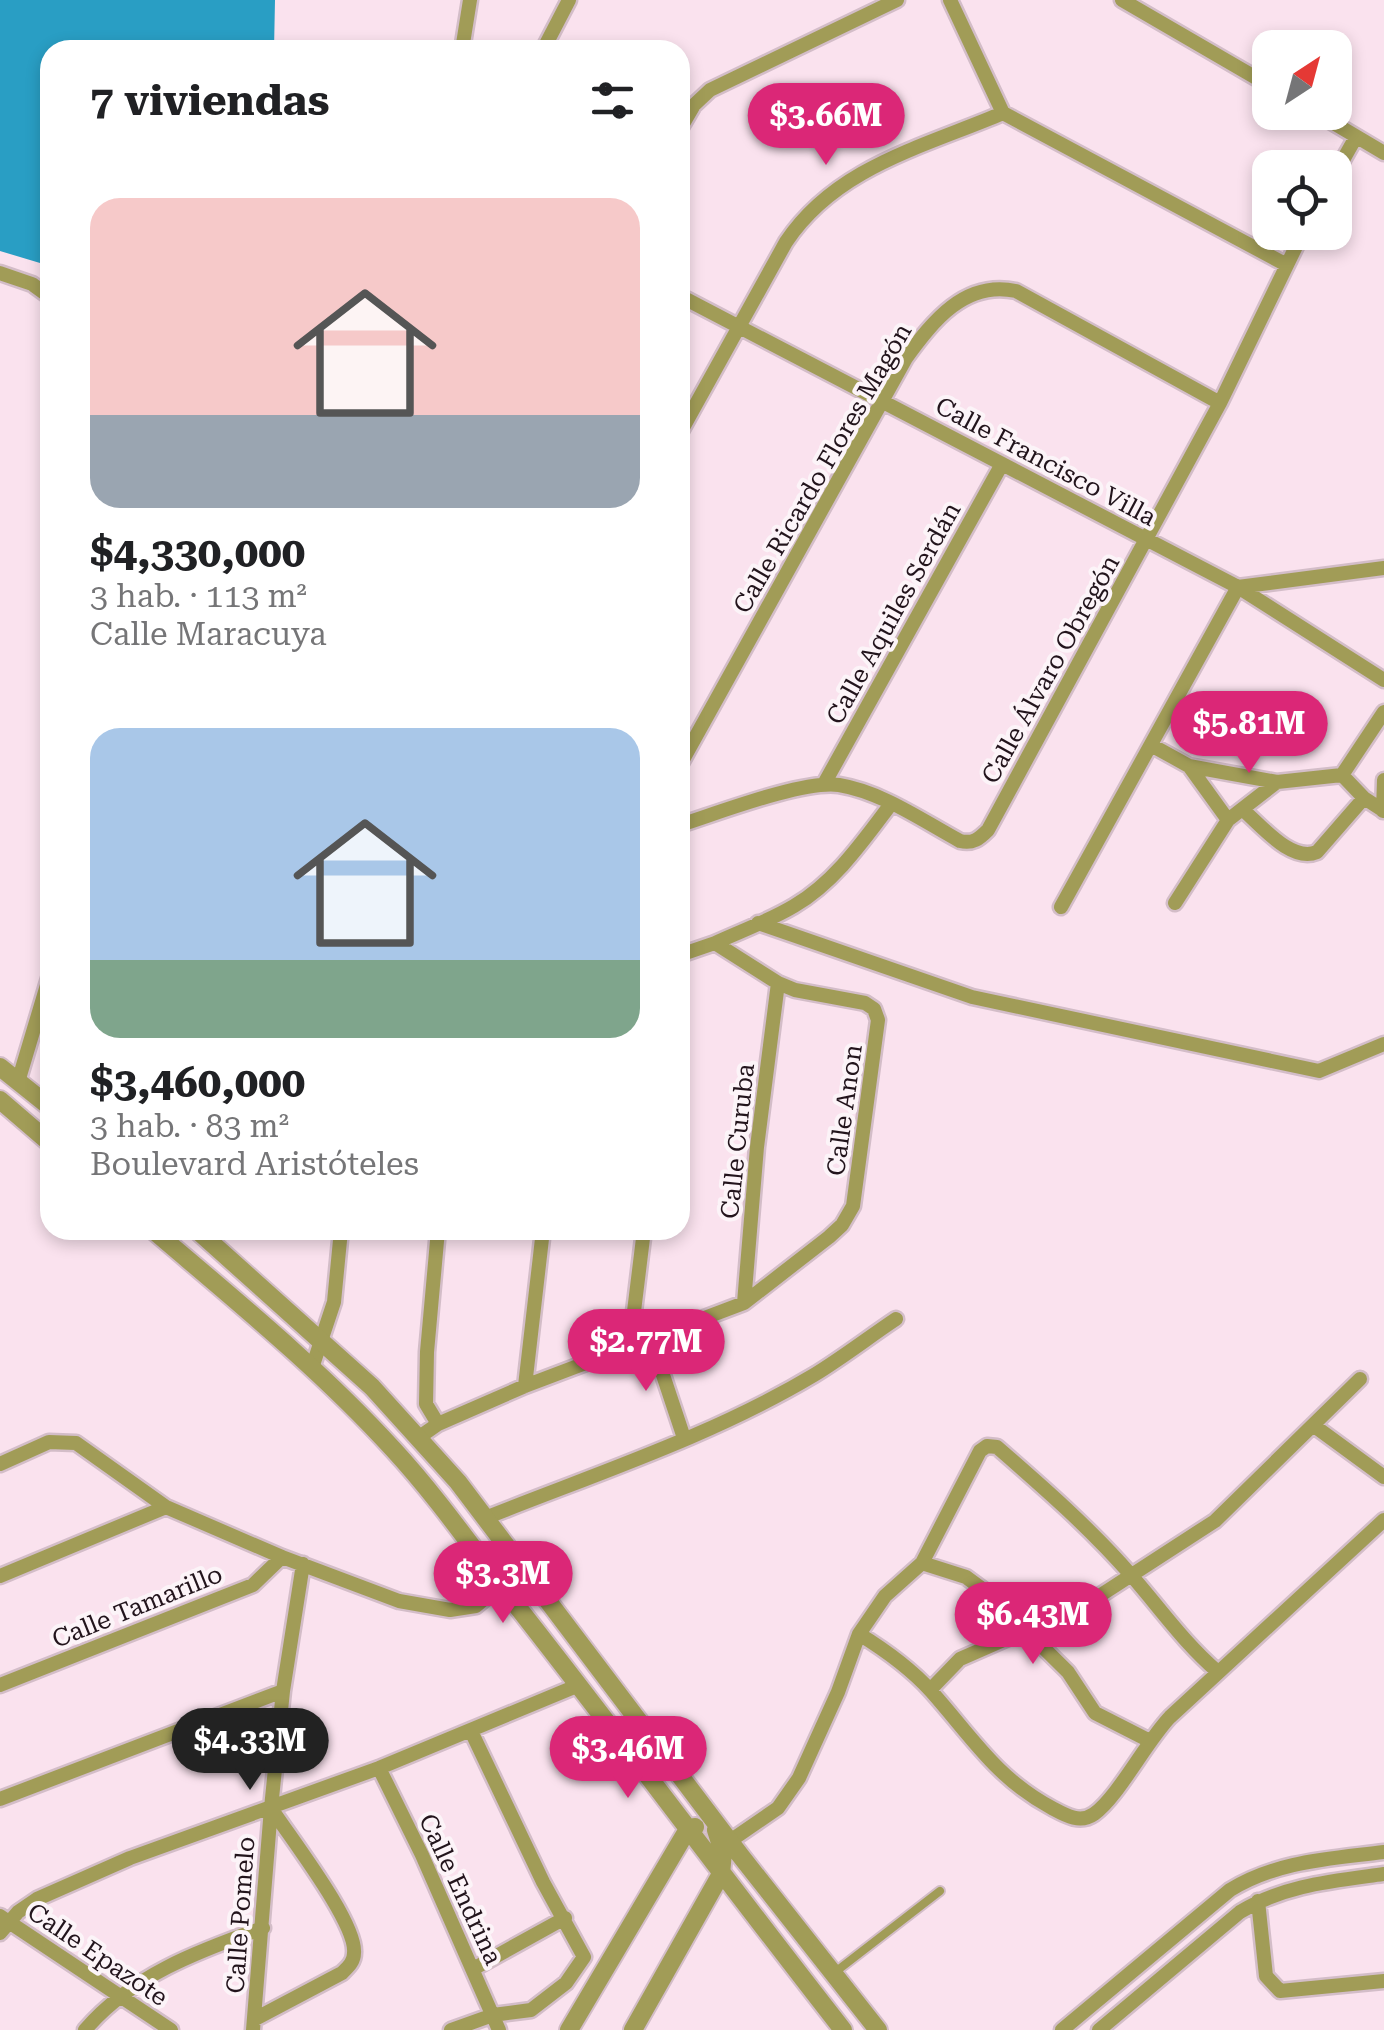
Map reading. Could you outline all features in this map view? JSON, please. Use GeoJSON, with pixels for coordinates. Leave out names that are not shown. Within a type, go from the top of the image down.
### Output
{"type":"FeatureCollection","features":[{"type":"Feature","properties":{"kind":"street"},"geometry":{"type":"LineString","coordinates":[[464,40],[470,0]]}},
{"type":"Feature","properties":{"kind":"street"},"geometry":{"type":"LineString","coordinates":[[548,40],[569,0]]}},
{"type":"Feature","properties":{"kind":"street"},"geometry":{"type":"LineString","coordinates":[[690,112],[710,90],[897,0]]}},
{"type":"Feature","properties":{"kind":"street"},"geometry":{"type":"LineString","coordinates":[[950,0],[1002,113],[1285,264]]}},
{"type":"Feature","properties":{"kind":"street"},"geometry":{"type":"LineString","coordinates":[[1122,0],[1252,76]]}},
{"type":"Feature","properties":{"kind":"street"},"geometry":{"type":"LineString","coordinates":[[690,415],[802,218],[836,187],[862,172],[1002,113]]}},
{"type":"Feature","properties":{"kind":"street"},"geometry":{"type":"LineString","coordinates":[[1346,130],[1384,153]]}},
{"type":"Feature","properties":{"kind":"street"},"geometry":{"type":"LineString","coordinates":[[1348,150],[1356,136]]}},
{"type":"Feature","properties":{"kind":"street","name":"Calle Álvaro Obregón"},"geometry":{"type":"LineString","coordinates":[[891,804],[960,842],[978,840],[988,830],[1220,403],[1292,250]]}},
{"type":"Feature","properties":{"kind":"street"},"geometry":{"type":"LineString","coordinates":[[0,273],[40,290]]}},
{"type":"Feature","properties":{"kind":"street","name":"Calle Ricardo Flores Magón"},"geometry":{"type":"LineString","coordinates":[[690,747],[881,399],[931,324],[952,305],[979,291],[1016,291],[1220,403]]}},
{"type":"Feature","properties":{"kind":"street","name":"Calle Francisco Villa"},"geometry":{"type":"LineString","coordinates":[[690,301],[1238,588],[1384,680]]}},
{"type":"Feature","properties":{"kind":"street","name":"Calle Aquiles Serdán"},"geometry":{"type":"LineString","coordinates":[[824,784],[1002,464]]}},
{"type":"Feature","properties":{"kind":"street"},"geometry":{"type":"LineString","coordinates":[[1061,907],[1238,588],[1384,568]]}},
{"type":"Feature","properties":{"kind":"street"},"geometry":{"type":"LineString","coordinates":[[1342,775],[1384,712]]}},
{"type":"Feature","properties":{"kind":"street"},"geometry":{"type":"LineString","coordinates":[[1151,745],[1188,766],[1277,782],[1342,775]]}},
{"type":"Feature","properties":{"kind":"street"},"geometry":{"type":"LineString","coordinates":[[1188,766],[1228,820]]}},
{"type":"Feature","properties":{"kind":"street"},"geometry":{"type":"LineString","coordinates":[[1342,775],[1364,798],[1384,811]]}},
{"type":"Feature","properties":{"kind":"street"},"geometry":{"type":"LineString","coordinates":[[1384,780],[1384,811]]}},
{"type":"Feature","properties":{"kind":"street"},"geometry":{"type":"LineString","coordinates":[[1175,903],[1228,820],[1277,782]]}},
{"type":"Feature","properties":{"kind":"street"},"geometry":{"type":"LineString","coordinates":[[690,821],[824,784],[851,788],[891,804],[850,858],[819,889],[794,906],[690,952]]}},
{"type":"Feature","properties":{"kind":"street"},"geometry":{"type":"LineString","coordinates":[[1242,810],[1294,853],[1306,856],[1317,852],[1364,798]]}},
{"type":"Feature","properties":{"kind":"street"},"geometry":{"type":"LineString","coordinates":[[758,923],[972,997],[1320,1071],[1384,1044]]}},
{"type":"Feature","properties":{"kind":"street"},"geometry":{"type":"LineString","coordinates":[[715,943],[778,983]]}},
{"type":"Feature","properties":{"kind":"street","name":"Calle Anon"},"geometry":{"type":"LineString","coordinates":[[744,1303],[829,1237],[853,1206],[878,1020],[874,1009],[864,1003],[778,983]]}},
{"type":"Feature","properties":{"kind":"street","name":"Calle Curuba"},"geometry":{"type":"LineString","coordinates":[[744,1303],[757,1147],[778,983]]}},
{"type":"Feature","properties":{"kind":"street"},"geometry":{"type":"LineString","coordinates":[[18,1082],[40,1015]]}},
{"type":"Feature","properties":{"kind":"street"},"geometry":{"type":"LineString","coordinates":[[0,1068],[40,1099]]}},
{"type":"Feature","properties":{"kind":"street"},"geometry":{"type":"LineString","coordinates":[[0,1100],[40,1134]]}},
{"type":"Feature","properties":{"kind":"street"},"geometry":{"type":"LineString","coordinates":[[165,1240],[312,1368],[393,1449],[446,1510],[843,2030]]}},
{"type":"Feature","properties":{"kind":"street"},"geometry":{"type":"LineString","coordinates":[[209,1240],[323,1340],[418,1438],[485,1518],[616,1687],[730,1844],[878,2030]]}},
{"type":"Feature","properties":{"kind":"street"},"geometry":{"type":"LineString","coordinates":[[312,1368],[334,1302],[340,1240]]}},
{"type":"Feature","properties":{"kind":"street"},"geometry":{"type":"LineString","coordinates":[[437,1240],[426,1404],[438,1424]]}},
{"type":"Feature","properties":{"kind":"street"},"geometry":{"type":"LineString","coordinates":[[525,1386],[542,1240]]}},
{"type":"Feature","properties":{"kind":"street"},"geometry":{"type":"LineString","coordinates":[[630,1344],[643,1240]]}},
{"type":"Feature","properties":{"kind":"street"},"geometry":{"type":"LineString","coordinates":[[418,1438],[438,1424],[525,1386],[744,1303]]}},
{"type":"Feature","properties":{"kind":"street"},"geometry":{"type":"LineString","coordinates":[[485,1518],[684,1438],[815,1374],[896,1319]]}},
{"type":"Feature","properties":{"kind":"street"},"geometry":{"type":"LineString","coordinates":[[650,1336],[684,1438]]}},
{"type":"Feature","properties":{"kind":"street"},"geometry":{"type":"LineString","coordinates":[[930,1690],[960,1659],[1090,1602],[1215,1521],[1360,1379]]}},
{"type":"Feature","properties":{"kind":"street"},"geometry":{"type":"LineString","coordinates":[[1314,1425],[1384,1477]]}},
{"type":"Feature","properties":{"kind":"street"},"geometry":{"type":"LineString","coordinates":[[0,1464],[49,1442],[76,1443],[166,1507],[282,1558],[399,1601],[450,1610],[476,1606],[501,1586]]}},
{"type":"Feature","properties":{"kind":"street"},"geometry":{"type":"LineString","coordinates":[[632,2030],[721,1874],[723,1852],[778,1808],[799,1778],[859,1634],[885,1596],[922,1563],[980,1451],[987,1446],[997,1446],[1058,1501],[1130,1574],[1190,1648],[1218,1672]]}},
{"type":"Feature","properties":{"kind":"street"},"geometry":{"type":"LineString","coordinates":[[0,1576],[166,1507]]}},
{"type":"Feature","properties":{"kind":"street"},"geometry":{"type":"LineString","coordinates":[[859,1634],[930,1690],[1006,1779],[1033,1798],[1078,1819],[1092,1816],[1107,1801],[1148,1740],[1384,1520]]}},
{"type":"Feature","properties":{"kind":"street","name":"Calle Tamarillo"},"geometry":{"type":"LineString","coordinates":[[0,1684],[253,1584],[282,1558]]}},
{"type":"Feature","properties":{"kind":"street"},"geometry":{"type":"LineString","coordinates":[[922,1563],[966,1577],[990,1594],[1068,1672],[1095,1713],[1148,1740]]}},
{"type":"Feature","properties":{"kind":"street","name":"Calle Pomelo"},"geometry":{"type":"LineString","coordinates":[[254,2025],[270,1808],[303,1564]]}},
{"type":"Feature","properties":{"kind":"street"},"geometry":{"type":"LineString","coordinates":[[3,1924],[38,1899],[114,1865],[379,1768],[578,1685]]}},
{"type":"Feature","properties":{"kind":"street"},"geometry":{"type":"LineString","coordinates":[[0,1799],[283,1691]]}},
{"type":"Feature","properties":{"kind":"street"},"geometry":{"type":"LineString","coordinates":[[471,1731],[544,1882],[600,1978]]}},
{"type":"Feature","properties":{"kind":"street"},"geometry":{"type":"LineString","coordinates":[[632,1752],[630,1763],[675,1828],[672,1857]]}},
{"type":"Feature","properties":{"kind":"street","name":"Calle Endrina"},"geometry":{"type":"LineString","coordinates":[[379,1768],[497,2023]]}},
{"type":"Feature","properties":{"kind":"street"},"geometry":{"type":"LineString","coordinates":[[254,2025],[342,1973],[352,1964],[354,1954],[342,1915],[270,1808]]}},
{"type":"Feature","properties":{"kind":"street"},"geometry":{"type":"LineString","coordinates":[[569,2030],[688,1829],[698,1825],[730,1844]]}},
{"type":"Feature","properties":{"kind":"street"},"geometry":{"type":"LineString","coordinates":[[1062,2030],[1230,1890],[1265,1872],[1306,1861],[1384,1852]]}},
{"type":"Feature","properties":{"kind":"street"},"geometry":{"type":"LineString","coordinates":[[1306,1861],[1308,1885]]}},
{"type":"Feature","properties":{"kind":"street"},"geometry":{"type":"LineString","coordinates":[[1099,2030],[1258,1901],[1308,1885],[1384,1874]]}},
{"type":"Feature","properties":{"kind":"street"},"geometry":{"type":"LineString","coordinates":[[1258,1901],[1266,1976],[1280,1991],[1384,1981]]}},
{"type":"Feature","properties":{"kind":"street"},"geometry":{"type":"LineString","coordinates":[[472,1969],[565,1918]]}},
{"type":"Feature","properties":{"kind":"street","name":"Calle Epazote"},"geometry":{"type":"LineString","coordinates":[[3,1924],[171,2030]]}},
{"type":"Feature","properties":{"kind":"street"},"geometry":{"type":"LineString","coordinates":[[85,2030],[119,1997],[149,1977],[201,1950],[263,1928]]}},
{"type":"Feature","properties":{"kind":"street"},"geometry":{"type":"LineString","coordinates":[[451,2030],[497,2023],[531,2010],[566,1983],[581,1950]]}},
{"type":"Feature","properties":{"kind":"lane"},"geometry":{"type":"LineString","coordinates":[[834,1974],[940,1890]]}},
{"type":"Feature","properties":{"kind":"water"},"geometry":{"type":"Polygon","coordinates":[[[0,0],[275,0],[274,40],[40,40],[40,263],[0,251],[0,0]]]}}]}
